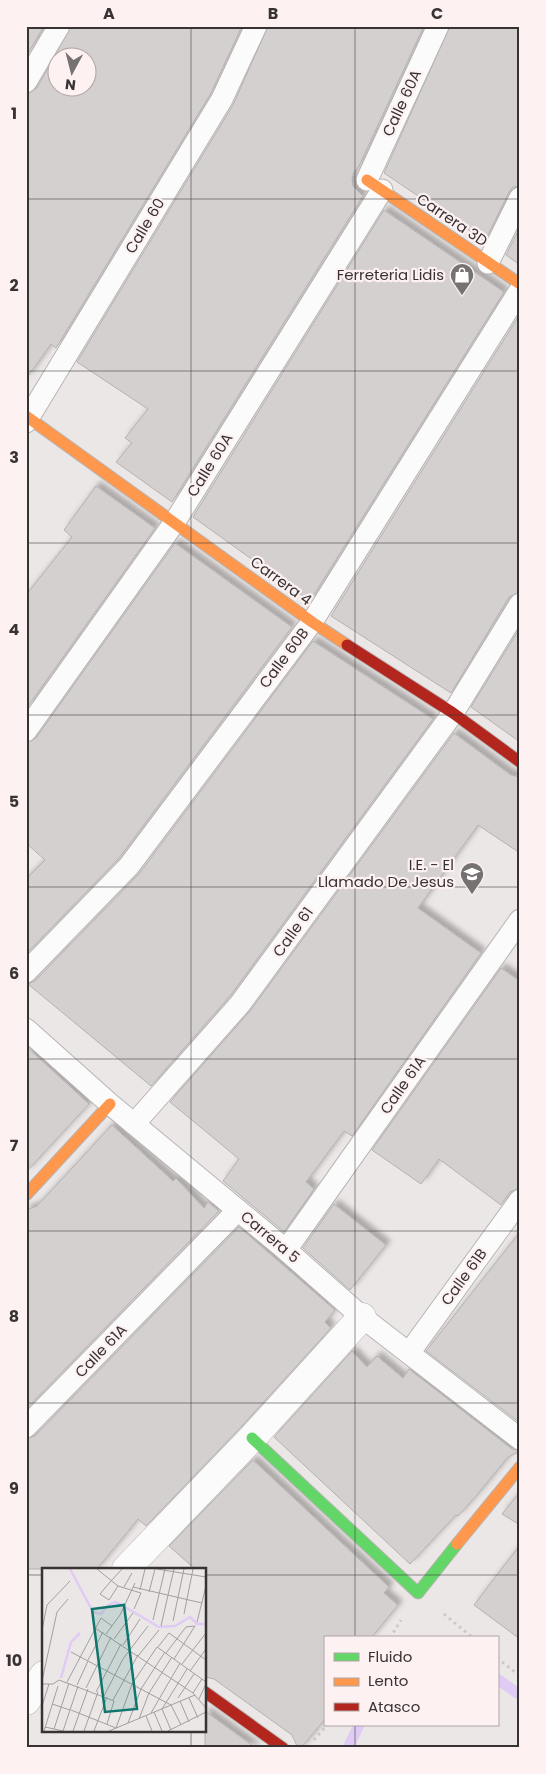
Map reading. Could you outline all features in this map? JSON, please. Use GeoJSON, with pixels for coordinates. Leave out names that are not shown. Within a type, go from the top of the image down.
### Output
{"type":"FeatureCollection","features":[{"type":"Feature","properties":{"kind":"street","name":"Carrera 3D"},"geometry":{"type":"LineString","coordinates":[[374,185],[520,284]]}},
{"type":"Feature","properties":{"kind":"street","name":"Carrera 4"},"geometry":{"type":"LineString","coordinates":[[27,419],[312,622],[453,714],[520,762]]}},
{"type":"Feature","properties":{"kind":"street"},"geometry":{"type":"LineString","coordinates":[[26,1195],[110,1104]]}},
{"type":"Feature","properties":{"kind":"street"},"geometry":{"type":"LineString","coordinates":[[127,1568],[252,1438],[362,1317]]}},
{"type":"Feature","properties":{"kind":"street"},"geometry":{"type":"LineString","coordinates":[[252,1438],[418,1593],[520,1467]]}},
{"type":"Feature","properties":{"kind":"street"},"geometry":{"type":"LineString","coordinates":[[26,1700],[42,1678]]}},
{"type":"Feature","properties":{"kind":"street"},"geometry":{"type":"LineString","coordinates":[[206,1693],[283,1748]]}},
{"type":"Feature","properties":{"kind":"lane"},"geometry":{"type":"LineString","coordinates":[[26,82],[59,26]]}},
{"type":"Feature","properties":{"kind":"lane","name":"Calle 60"},"geometry":{"type":"LineString","coordinates":[[27,419],[222,99],[256,26]]}},
{"type":"Feature","properties":{"kind":"lane","name":"Calle 60A"},"geometry":{"type":"LineString","coordinates":[[26,731],[174,523],[374,185],[438,26]]}},
{"type":"Feature","properties":{"kind":"lane"},"geometry":{"type":"LineString","coordinates":[[488,263],[520,198]]}},
{"type":"Feature","properties":{"kind":"lane","name":"Calle 60B"},"geometry":{"type":"LineString","coordinates":[[26,972],[128,866],[312,622],[520,290]]}},
{"type":"Feature","properties":{"kind":"lane","name":"Calle 61"},"geometry":{"type":"LineString","coordinates":[[134,1124],[240,1004],[453,714],[520,604]]}},
{"type":"Feature","properties":{"kind":"lane","name":"Calle 61A"},"geometry":{"type":"LineString","coordinates":[[286,1250],[520,920]]}},
{"type":"Feature","properties":{"kind":"lane","name":"Carrera 5"},"geometry":{"type":"LineString","coordinates":[[26,1029],[110,1104],[286,1250],[362,1317],[520,1439]]}},
{"type":"Feature","properties":{"kind":"lane","name":"Calle 61B"},"geometry":{"type":"LineString","coordinates":[[409,1353],[520,1200]]}},
{"type":"Feature","properties":{"kind":"lane","name":"Calle 61A"},"geometry":{"type":"LineString","coordinates":[[26,1427],[238,1210]]}},
{"type":"Feature","properties":{"kind":"path"},"geometry":{"type":"LineString","coordinates":[[498,1659],[520,1676]]}},
{"type":"Feature","properties":{"kind":"path"},"geometry":{"type":"LineString","coordinates":[[308,1748],[326,1726]]}},
{"type":"Feature","properties":{"kind":"building"},"geometry":{"type":"Polygon","coordinates":[[[26,26],[44,26],[26,57],[26,26]]]}},
{"type":"Feature","properties":{"kind":"building"},"geometry":{"type":"Polygon","coordinates":[[[71,26],[242,26],[211,93],[56,348],[51,344],[26,379],[26,94],[37,88],[48,68],[48,98],[98,98],[98,48],[59,48],[71,26]]]}},
{"type":"Feature","properties":{"kind":"building"},"geometry":{"type":"Polygon","coordinates":[[[268,26],[424,26],[359,166],[354,172],[352,178],[353,186],[363,196],[172,502],[116,462],[132,443],[125,438],[148,409],[77,362],[233,105],[268,26]]]}},
{"type":"Feature","properties":{"kind":"building"},"geometry":{"type":"Polygon","coordinates":[[[450,26],[520,26],[520,186],[513,187],[509,192],[485,241],[384,173],[450,26]]]}},
{"type":"Feature","properties":{"kind":"building"},"geometry":{"type":"Polygon","coordinates":[[[384,210],[504,292],[310,601],[193,517],[384,210]]]}},
{"type":"Feature","properties":{"kind":"building"},"geometry":{"type":"Polygon","coordinates":[[[520,227],[520,265],[506,255],[520,227]]]}},
{"type":"Feature","properties":{"kind":"building"},"geometry":{"type":"Polygon","coordinates":[[[520,314],[520,592],[509,597],[451,693],[331,616],[520,314]]]}},
{"type":"Feature","properties":{"kind":"building"},"geometry":{"type":"Polygon","coordinates":[[[96,486],[155,528],[26,709],[26,595],[72,537],[64,530],[96,486]]]}},
{"type":"Feature","properties":{"kind":"building"},"geometry":{"type":"Polygon","coordinates":[[[175,543],[292,627],[119,858],[26,954],[26,879],[45,860],[26,843],[26,743],[36,738],[175,543]]]}},
{"type":"Feature","properties":{"kind":"building"},"geometry":{"type":"Polygon","coordinates":[[[520,628],[520,742],[471,707],[520,628]]]}},
{"type":"Feature","properties":{"kind":"building"},"geometry":{"type":"Polygon","coordinates":[[[313,641],[433,719],[230,996],[151,1086],[28,984],[35,981],[139,874],[313,641]]]}},
{"type":"Feature","properties":{"kind":"building"},"geometry":{"type":"Polygon","coordinates":[[[454,733],[511,775],[520,777],[520,853],[478,825],[418,908],[481,953],[352,1136],[344,1131],[306,1182],[314,1189],[284,1232],[223,1181],[239,1159],[170,1102],[250,1011],[454,733]]]}},
{"type":"Feature","properties":{"kind":"building"},"geometry":{"type":"Polygon","coordinates":[[[501,968],[520,981],[520,1188],[510,1192],[501,1205],[439,1159],[421,1184],[372,1150],[501,968]]]}},
{"type":"Feature","properties":{"kind":"building"},"geometry":{"type":"Polygon","coordinates":[[[26,1046],[89,1104],[26,1172],[26,1046]]]}},
{"type":"Feature","properties":{"kind":"building"},"geometry":{"type":"Polygon","coordinates":[[[112,1125],[173,1181],[176,1178],[204,1208],[208,1202],[219,1211],[26,1409],[26,1210],[37,1206],[112,1125]]]}},
{"type":"Feature","properties":{"kind":"building"},"geometry":{"type":"Polygon","coordinates":[[[334,1204],[386,1245],[350,1290],[303,1248],[334,1204]]]}},
{"type":"Feature","properties":{"kind":"building"},"geometry":{"type":"Polygon","coordinates":[[[239,1227],[335,1310],[325,1322],[331,1328],[241,1427],[146,1526],[138,1519],[98,1568],[26,1569],[26,1439],[35,1436],[239,1227]]]}},
{"type":"Feature","properties":{"kind":"building"},"geometry":{"type":"Polygon","coordinates":[[[520,1232],[520,1423],[426,1351],[520,1232]]]}},
{"type":"Feature","properties":{"kind":"building"},"geometry":{"type":"Polygon","coordinates":[[[352,1351],[367,1367],[377,1356],[403,1378],[409,1369],[512,1449],[520,1451],[508,1457],[458,1516],[456,1515],[410,1564],[274,1437],[352,1351]]]}},
{"type":"Feature","properties":{"kind":"building"},"geometry":{"type":"Polygon","coordinates":[[[253,1460],[389,1587],[384,1593],[398,1605],[373,1636],[324,1636],[324,1720],[301,1748],[298,1748],[292,1735],[214,1679],[206,1677],[206,1568],[194,1568],[169,1546],[253,1460]]]}},
{"type":"Feature","properties":{"kind":"building"},"geometry":{"type":"Polygon","coordinates":[[[520,1492],[520,1525],[502,1514],[520,1492]]]}},
{"type":"Feature","properties":{"kind":"building"},"geometry":{"type":"Polygon","coordinates":[[[520,1545],[520,1639],[474,1605],[520,1545]]]}},
{"type":"Feature","properties":{"kind":"building"},"geometry":{"type":"Polygon","coordinates":[[[206,1712],[256,1748],[205,1748],[206,1712]]]}},
{"type":"Feature","properties":{"kind":"waterway"},"geometry":{"type":"LineString","coordinates":[[498,1680],[520,1695]]}},
{"type":"Feature","properties":{"kind":"waterway"},"geometry":{"type":"LineString","coordinates":[[348,1748],[359,1726]]}},
{"type":"Feature","properties":{"kind":"traffic: fast"},"geometry":{"type":"LineString","coordinates":[[252,1438],[418,1593],[457,1544]]}},
{"type":"Feature","properties":{"kind":"traffic: slow"},"geometry":{"type":"LineString","coordinates":[[367,180],[520,284]]}},
{"type":"Feature","properties":{"kind":"traffic: slow"},"geometry":{"type":"LineString","coordinates":[[26,416],[312,622],[347,645]]}},
{"type":"Feature","properties":{"kind":"traffic: slow"},"geometry":{"type":"LineString","coordinates":[[26,1195],[110,1104]]}},
{"type":"Feature","properties":{"kind":"traffic: slow"},"geometry":{"type":"LineString","coordinates":[[457,1544],[520,1467]]}},
{"type":"Feature","properties":{"kind":"traffic: jam"},"geometry":{"type":"LineString","coordinates":[[347,645],[453,713],[520,762]]}},
{"type":"Feature","properties":{"kind":"traffic: jam"},"geometry":{"type":"LineString","coordinates":[[206,1693],[283,1748]]}},
{"type":"Feature","properties":{"kind":"place","name":"Ferreteria Lidis"},"geometry":{"type":"Point","coordinates":[462,296]}},
{"type":"Feature","properties":{"kind":"place","name":"I.E. - El Llamado De Jesus"},"geometry":{"type":"Point","coordinates":[472,895]}}]}
